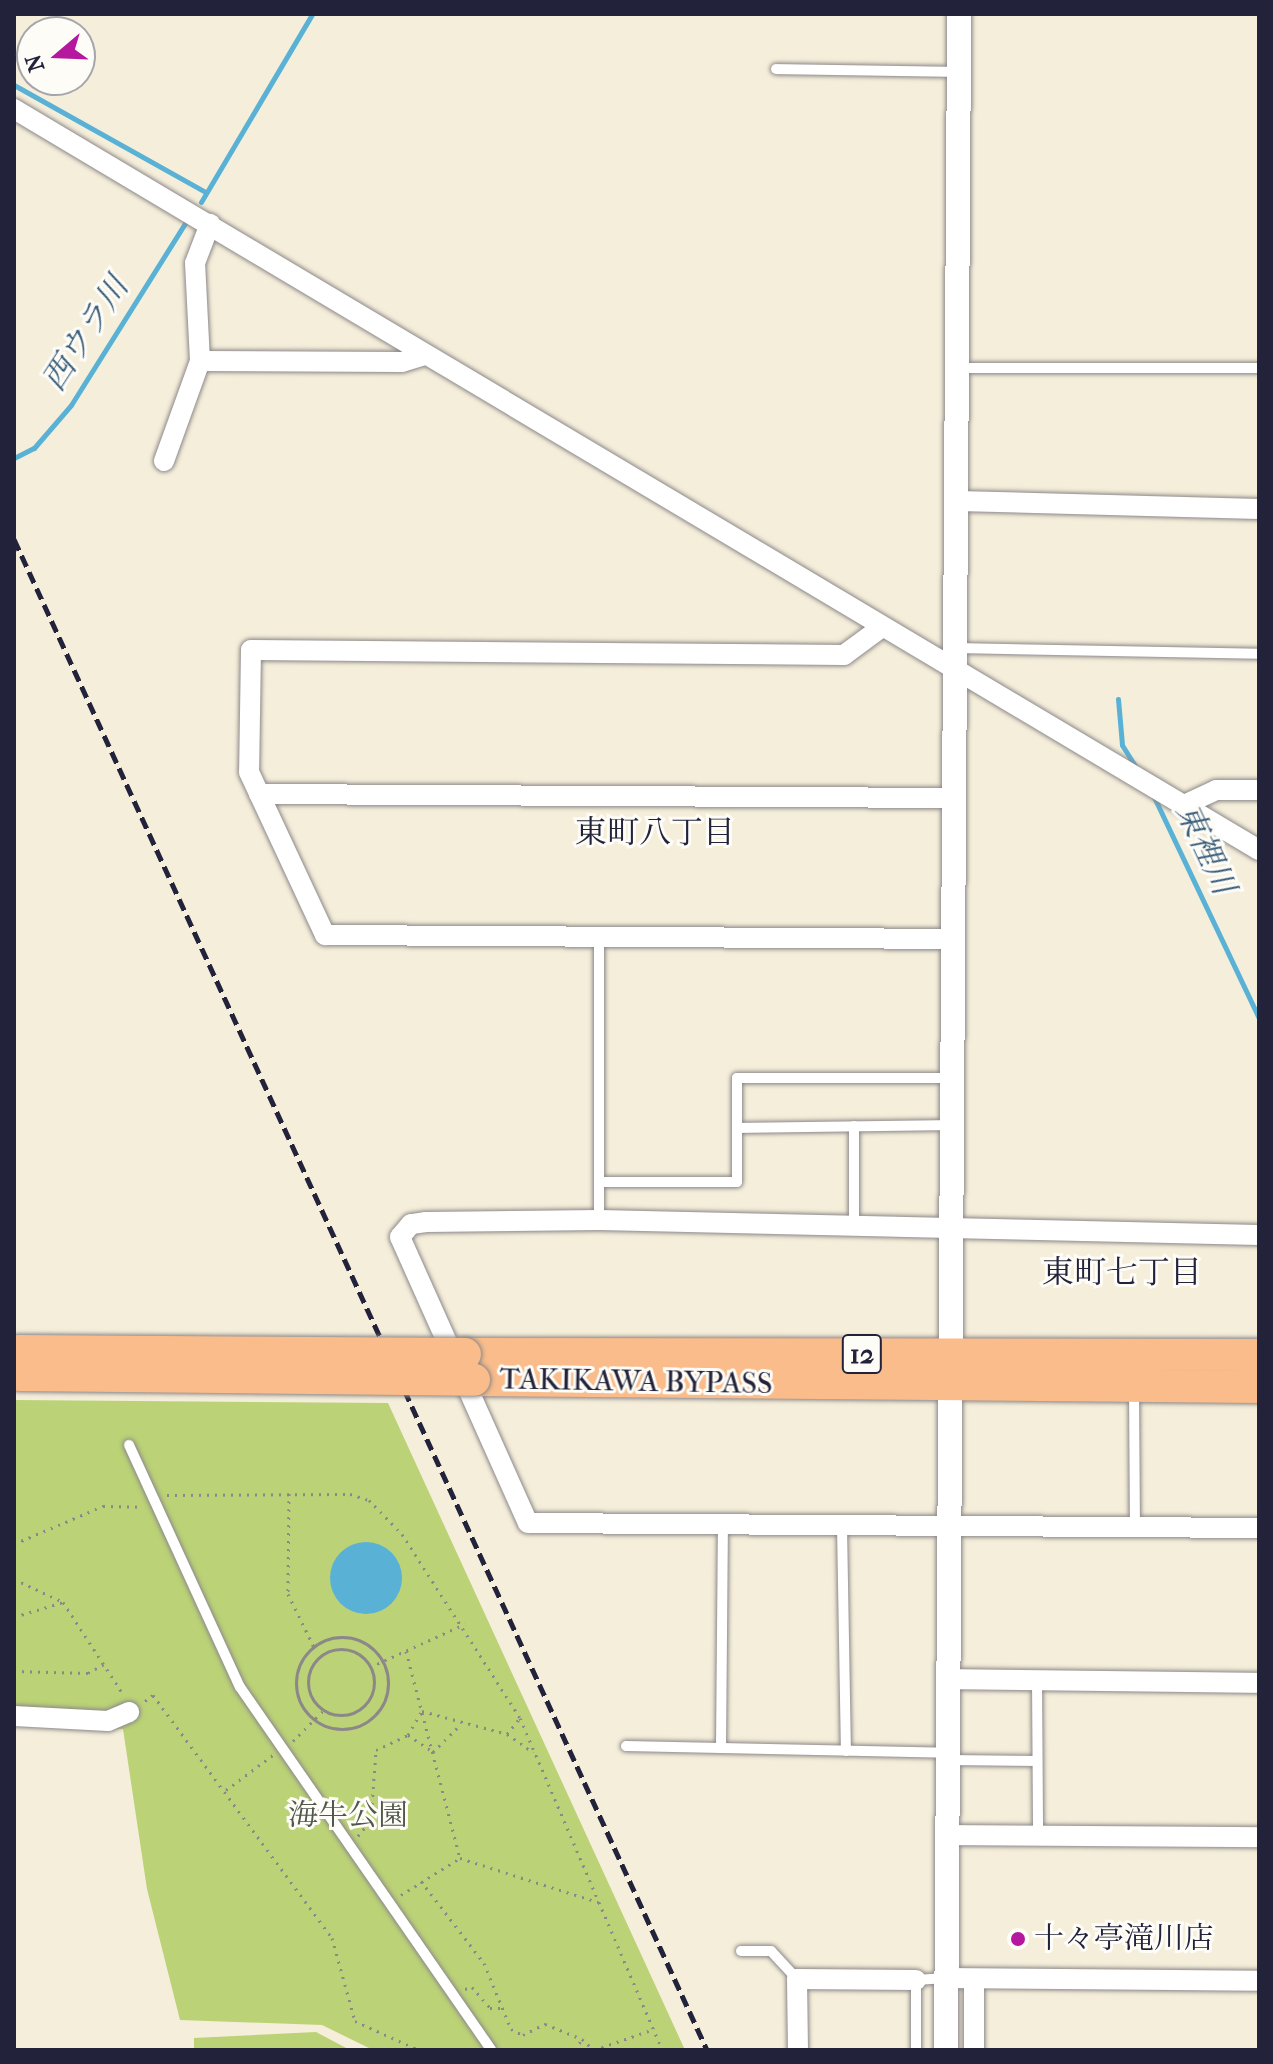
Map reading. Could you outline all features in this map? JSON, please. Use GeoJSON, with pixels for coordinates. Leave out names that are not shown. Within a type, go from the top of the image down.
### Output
{"type":"FeatureCollection","features":[{"type":"Feature","properties":{"kind":"highway","name":"TAKIKAWA BYPASS"},"geometry":{"type":"LineString","coordinates":[[469,1367],[949,1353],[1259,1355]]}},
{"type":"Feature","properties":{"kind":"highway","name":"TAKIKAWA BYPASS"},"geometry":{"type":"LineString","coordinates":[[17,1363],[469,1367],[949,1387],[1259,1387]]}},
{"type":"Feature","properties":{"kind":"street"},"geometry":{"type":"LineString","coordinates":[[946,2050],[959,14]]}},
{"type":"Feature","properties":{"kind":"street"},"geometry":{"type":"LineString","coordinates":[[14,109],[882,627],[955,660],[1259,850]]}},
{"type":"Feature","properties":{"kind":"street"},"geometry":{"type":"LineString","coordinates":[[164,461],[200,361],[195,263],[210,224]]}},
{"type":"Feature","properties":{"kind":"street"},"geometry":{"type":"LineString","coordinates":[[200,361],[402,362],[425,355]]}},
{"type":"Feature","properties":{"kind":"street"},"geometry":{"type":"LineString","coordinates":[[957,501],[1259,509]]}},
{"type":"Feature","properties":{"kind":"street"},"geometry":{"type":"LineString","coordinates":[[882,627],[844,655],[251,650],[249,772],[325,935],[954,939]]}},
{"type":"Feature","properties":{"kind":"street"},"geometry":{"type":"LineString","coordinates":[[1184,805],[1216,790],[1259,790]]}},
{"type":"Feature","properties":{"kind":"street"},"geometry":{"type":"LineString","coordinates":[[259,794],[955,798]]}},
{"type":"Feature","properties":{"kind":"street"},"geometry":{"type":"LineString","coordinates":[[1259,1235],[599,1220],[426,1222],[411,1224],[401,1250],[528,1523],[1259,1528]]}},
{"type":"Feature","properties":{"kind":"street"},"geometry":{"type":"LineString","coordinates":[[949,1679],[1259,1683]]}},
{"type":"Feature","properties":{"kind":"street"},"geometry":{"type":"LineString","coordinates":[[14,1716],[108,1721],[129,1712]]}},
{"type":"Feature","properties":{"kind":"street"},"geometry":{"type":"LineString","coordinates":[[948,1835],[1259,1837]]}},
{"type":"Feature","properties":{"kind":"street"},"geometry":{"type":"LineString","coordinates":[[946,1978],[1259,1981]]}},
{"type":"Feature","properties":{"kind":"street"},"geometry":{"type":"LineString","coordinates":[[798,2050],[797,1979],[916,1980]]}},
{"type":"Feature","properties":{"kind":"street"},"geometry":{"type":"LineString","coordinates":[[974,1980],[974,2050]]}},
{"type":"Feature","properties":{"kind":"lane"},"geometry":{"type":"LineString","coordinates":[[776,69],[958,72]]}},
{"type":"Feature","properties":{"kind":"lane"},"geometry":{"type":"LineString","coordinates":[[957,368],[1259,368]]}},
{"type":"Feature","properties":{"kind":"lane"},"geometry":{"type":"LineString","coordinates":[[955,660],[1259,654]]}},
{"type":"Feature","properties":{"kind":"lane"},"geometry":{"type":"LineString","coordinates":[[599,937],[599,1220]]}},
{"type":"Feature","properties":{"kind":"lane"},"geometry":{"type":"LineString","coordinates":[[599,1182],[737,1182],[737,1078],[952,1078]]}},
{"type":"Feature","properties":{"kind":"lane"},"geometry":{"type":"LineString","coordinates":[[738,1128],[951,1125]]}},
{"type":"Feature","properties":{"kind":"lane"},"geometry":{"type":"LineString","coordinates":[[854,1126],[854,1225]]}},
{"type":"Feature","properties":{"kind":"lane"},"geometry":{"type":"LineString","coordinates":[[1134,1387],[1135,1527]]}},
{"type":"Feature","properties":{"kind":"lane"},"geometry":{"type":"LineString","coordinates":[[129,1445],[240,1687],[389,1904],[456,1994],[491,2050]]}},
{"type":"Feature","properties":{"kind":"lane"},"geometry":{"type":"LineString","coordinates":[[721,1748],[723,1525]]}},
{"type":"Feature","properties":{"kind":"lane"},"geometry":{"type":"LineString","coordinates":[[842,1526],[846,1751]]}},
{"type":"Feature","properties":{"kind":"lane"},"geometry":{"type":"LineString","coordinates":[[1037,1680],[1038,1836]]}},
{"type":"Feature","properties":{"kind":"lane"},"geometry":{"type":"LineString","coordinates":[[626,1746],[846,1751],[1037,1761]]}},
{"type":"Feature","properties":{"kind":"lane"},"geometry":{"type":"LineString","coordinates":[[741,1951],[771,1951],[797,1979]]}},
{"type":"Feature","properties":{"kind":"lane"},"geometry":{"type":"LineString","coordinates":[[916,2050],[916,1980],[946,1978]]}},
{"type":"Feature","properties":{"kind":"path"},"geometry":{"type":"LineString","coordinates":[[14,1544],[103,1506],[154,1501],[176,1491],[289,1492],[369,1500],[465,1624],[520,1718],[662,2050]]}},
{"type":"Feature","properties":{"kind":"path"},"geometry":{"type":"LineString","coordinates":[[289,1492],[288,1594],[314,1647]]}},
{"type":"Feature","properties":{"kind":"path"},"geometry":{"type":"LineString","coordinates":[[14,1579],[63,1602],[104,1664],[129,1712],[153,1695],[226,1790],[332,1938],[355,2021],[419,2050]]}},
{"type":"Feature","properties":{"kind":"path"},"geometry":{"type":"LineString","coordinates":[[14,1617],[63,1602]]}},
{"type":"Feature","properties":{"kind":"path"},"geometry":{"type":"LineString","coordinates":[[370,1667],[465,1624]]}},
{"type":"Feature","properties":{"kind":"path"},"geometry":{"type":"LineString","coordinates":[[346,1636],[383,1661],[388,1695],[380,1711],[368,1723],[334,1729],[318,1723],[299,1699],[298,1669],[314,1647],[346,1636]]}},
{"type":"Feature","properties":{"kind":"path"},"geometry":{"type":"LineString","coordinates":[[350,1649],[370,1667],[374,1687],[355,1712],[339,1716],[312,1700],[309,1668],[319,1655],[350,1649]]}},
{"type":"Feature","properties":{"kind":"path"},"geometry":{"type":"LineString","coordinates":[[406,1651],[460,1858]]}},
{"type":"Feature","properties":{"kind":"path"},"geometry":{"type":"LineString","coordinates":[[14,1671],[88,1673],[104,1664]]}},
{"type":"Feature","properties":{"kind":"path"},"geometry":{"type":"LineString","coordinates":[[347,1843],[371,1820],[376,1750],[408,1735],[422,1711]]}},
{"type":"Feature","properties":{"kind":"path"},"geometry":{"type":"LineString","coordinates":[[422,1711],[459,1726],[507,1734],[534,1752]]}},
{"type":"Feature","properties":{"kind":"path"},"geometry":{"type":"LineString","coordinates":[[507,1734],[520,1718]]}},
{"type":"Feature","properties":{"kind":"path"},"geometry":{"type":"LineString","coordinates":[[433,1752],[459,1726]]}},
{"type":"Feature","properties":{"kind":"path"},"geometry":{"type":"LineString","coordinates":[[408,1735],[433,1752]]}},
{"type":"Feature","properties":{"kind":"path"},"geometry":{"type":"LineString","coordinates":[[389,1904],[460,1858],[598,1902]]}},
{"type":"Feature","properties":{"kind":"path"},"geometry":{"type":"LineString","coordinates":[[421,1881],[484,1963],[517,2034],[545,2024],[582,2039],[594,2050],[654,2029]]}},
{"type":"Feature","properties":{"kind":"path"},"geometry":{"type":"LineString","coordinates":[[456,1994],[472,1987],[490,2008],[503,2008]]}},
{"type":"Feature","properties":{"kind":"path"},"geometry":{"type":"LineString","coordinates":[[575,2050],[582,2039]]}},
{"type":"Feature","properties":{"kind":"green space","name":"海牛公園"},"geometry":{"type":"Polygon","coordinates":[[[14,1400],[388,1403],[685,2050],[373,2050],[322,2025],[180,2020],[147,1889],[123,1729],[14,1723],[14,1400]]]}},
{"type":"Feature","properties":{"kind":"green space"},"geometry":{"type":"Polygon","coordinates":[[[316,2032],[350,2050],[194,2050],[194,2038],[316,2032]]]}},
{"type":"Feature","properties":{"kind":"water"},"geometry":{"type":"Polygon","coordinates":[[[366,1542],[386,1548],[396,1558],[402,1578],[396,1598],[386,1608],[366,1614],[346,1608],[336,1598],[330,1578],[336,1558],[346,1548],[366,1542]]]}},
{"type":"Feature","properties":{"kind":"waterway","name":"西ウラ川"},"geometry":{"type":"LineString","coordinates":[[201,202],[312,14]]}},
{"type":"Feature","properties":{"kind":"waterway"},"geometry":{"type":"LineString","coordinates":[[14,85],[204,191]]}},
{"type":"Feature","properties":{"kind":"waterway","name":"西ウラ川"},"geometry":{"type":"LineString","coordinates":[[14,458],[34,448],[71,405],[185,223]]}},
{"type":"Feature","properties":{"kind":"waterway","name":"東裡川"},"geometry":{"type":"LineString","coordinates":[[1118,699],[1122,745],[1135,766]]}},
{"type":"Feature","properties":{"kind":"waterway","name":"東裡川"},"geometry":{"type":"LineString","coordinates":[[1153,795],[1259,1018]]}},
{"type":"Feature","properties":{"kind":"railway"},"geometry":{"type":"LineString","coordinates":[[14,539],[707,2050]]}},
{"type":"Feature","properties":{"kind":"place","name":"十々亭滝川店"},"geometry":{"type":"Point","coordinates":[1018,1939]}},
{"type":"Feature","properties":{"kind":"district","name":"東町八丁目"},"geometry":{"type":"Point","coordinates":[655,833]}},
{"type":"Feature","properties":{"kind":"district","name":"東町七丁目"},"geometry":{"type":"Point","coordinates":[1122,1273]}}]}
